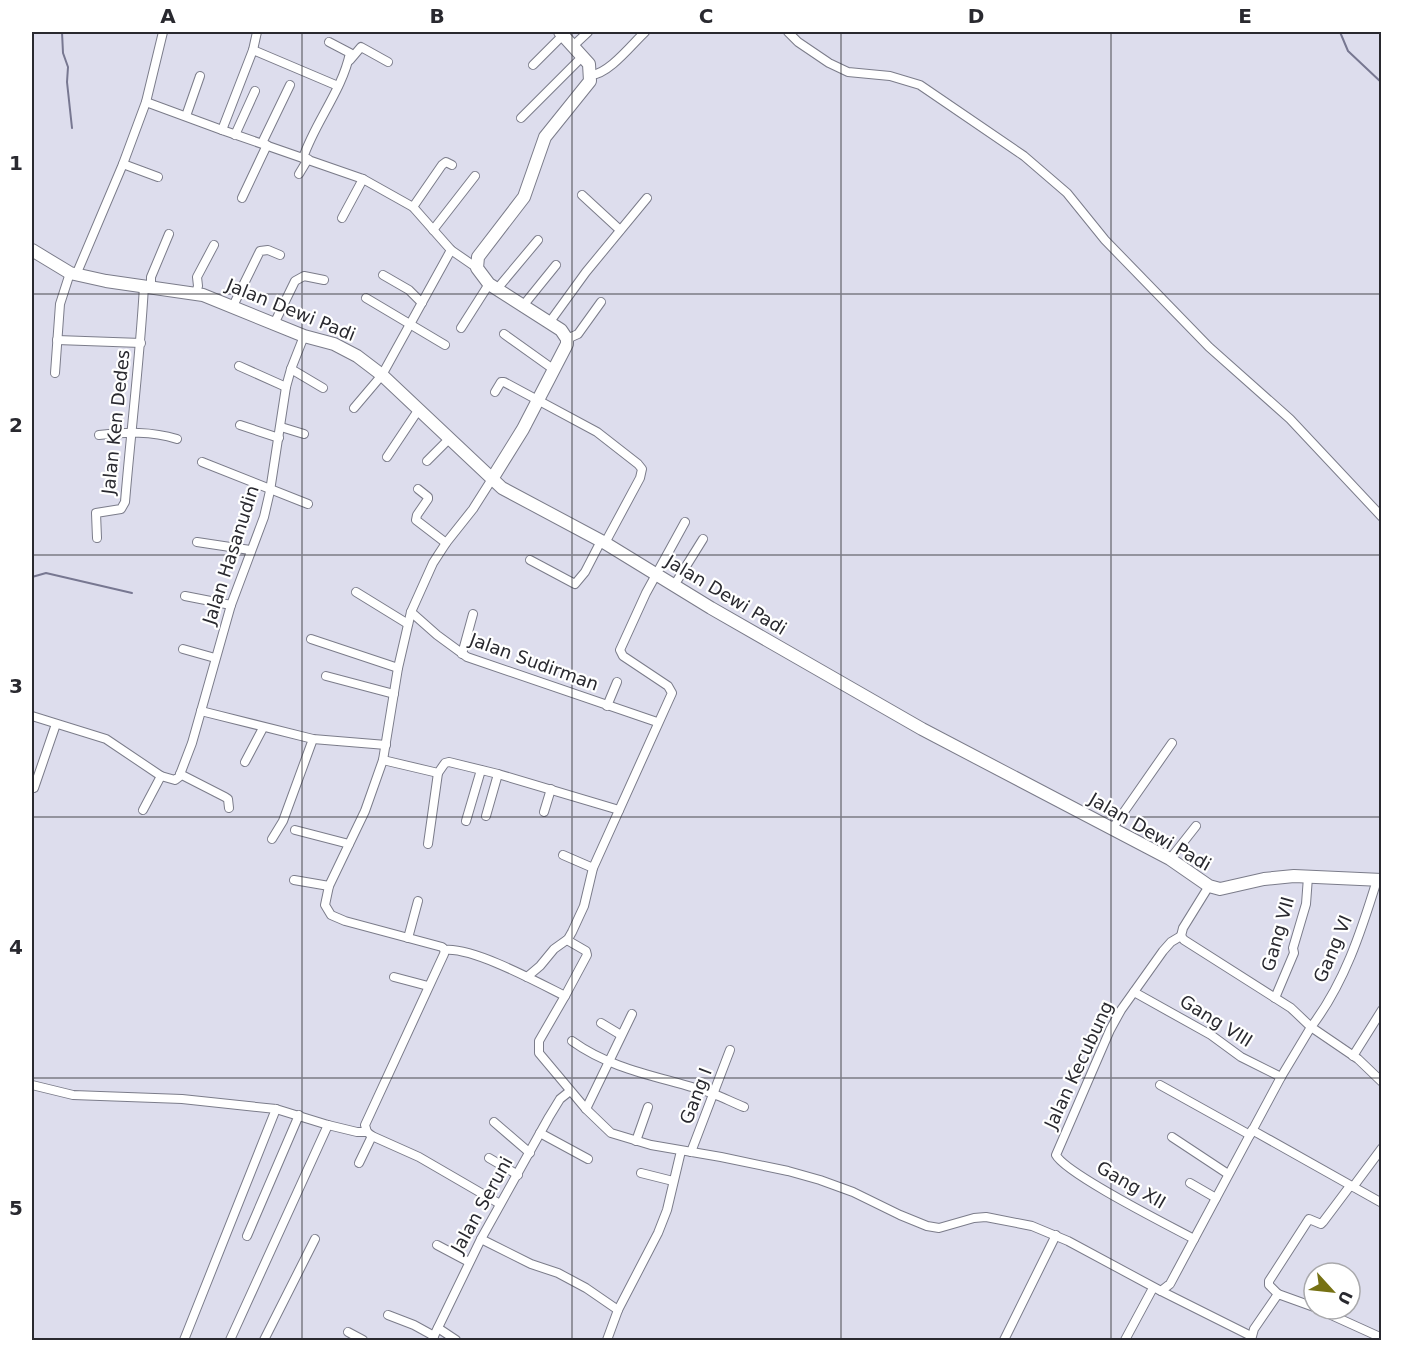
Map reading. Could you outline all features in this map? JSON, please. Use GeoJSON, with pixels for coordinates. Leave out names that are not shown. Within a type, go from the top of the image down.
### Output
{"type":"FeatureCollection","features":[{"type":"Feature","properties":{"kind":"street"},"geometry":{"type":"LineString","coordinates":[[55,373],[60,304],[123,164],[146,102],[163,32]]}},
{"type":"Feature","properties":{"kind":"street"},"geometry":{"type":"LineString","coordinates":[[222,130],[253,50],[257,32]]}},
{"type":"Feature","properties":{"kind":"street"},"geometry":{"type":"LineString","coordinates":[[573,46],[588,32]]}},
{"type":"Feature","properties":{"kind":"street"},"geometry":{"type":"LineString","coordinates":[[591,75],[599,75],[607,69],[645,32]]}},
{"type":"Feature","properties":{"kind":"street"},"geometry":{"type":"LineString","coordinates":[[788,32],[798,42],[829,63],[848,72],[890,76],[920,85],[1024,156],[1067,193],[1106,240],[1209,347],[1290,419],[1382,517]]}},
{"type":"Feature","properties":{"kind":"street"},"geometry":{"type":"LineString","coordinates":[[477,268],[478,257],[524,198],[545,137],[590,81],[590,64],[563,33],[533,65]]}},
{"type":"Feature","properties":{"kind":"street"},"geometry":{"type":"LineString","coordinates":[[299,174],[348,62],[350,53],[329,42]]}},
{"type":"Feature","properties":{"kind":"street"},"geometry":{"type":"LineString","coordinates":[[348,62],[361,48],[388,62]]}},
{"type":"Feature","properties":{"kind":"street"},"geometry":{"type":"LineString","coordinates":[[253,50],[338,86]]}},
{"type":"Feature","properties":{"kind":"street"},"geometry":{"type":"LineString","coordinates":[[521,118],[583,56]]}},
{"type":"Feature","properties":{"kind":"street"},"geometry":{"type":"LineString","coordinates":[[186,116],[200,76]]}},
{"type":"Feature","properties":{"kind":"street"},"geometry":{"type":"LineString","coordinates":[[242,198],[290,85]]}},
{"type":"Feature","properties":{"kind":"street"},"geometry":{"type":"LineString","coordinates":[[235,135],[255,91]]}},
{"type":"Feature","properties":{"kind":"street"},"geometry":{"type":"LineString","coordinates":[[146,102],[363,178],[413,207],[451,250],[477,268],[493,287],[561,330],[567,339],[567,344],[523,429],[472,509],[433,562],[411,612],[398,668],[383,760],[365,811],[330,886],[325,905],[331,915],[498,964],[565,996]]}},
{"type":"Feature","properties":{"kind":"street"},"geometry":{"type":"LineString","coordinates":[[413,207],[442,165],[446,162],[452,165]]}},
{"type":"Feature","properties":{"kind":"street"},"geometry":{"type":"LineString","coordinates":[[123,164],[158,177]]}},
{"type":"Feature","properties":{"kind":"street"},"geometry":{"type":"LineString","coordinates":[[433,230],[475,176]]}},
{"type":"Feature","properties":{"kind":"street"},"geometry":{"type":"LineString","coordinates":[[342,218],[363,178]]}},
{"type":"Feature","properties":{"kind":"street"},"geometry":{"type":"LineString","coordinates":[[582,195],[620,230]]}},
{"type":"Feature","properties":{"kind":"street"},"geometry":{"type":"LineString","coordinates":[[549,323],[647,198]]}},
{"type":"Feature","properties":{"kind":"street","name":"Jalan Ken Dedes"},"geometry":{"type":"LineString","coordinates":[[97,538],[96,513],[121,509],[125,502],[130,432],[147,286],[168,234]]}},
{"type":"Feature","properties":{"kind":"street"},"geometry":{"type":"LineString","coordinates":[[461,328],[493,287],[538,240]]}},
{"type":"Feature","properties":{"kind":"street"},"geometry":{"type":"LineString","coordinates":[[196,293],[197,277],[214,245]]}},
{"type":"Feature","properties":{"kind":"street"},"geometry":{"type":"LineString","coordinates":[[32,250],[73,274]]}},
{"type":"Feature","properties":{"kind":"street"},"geometry":{"type":"LineString","coordinates":[[233,306],[260,251],[268,250],[280,255]]}},
{"type":"Feature","properties":{"kind":"street"},"geometry":{"type":"LineString","coordinates":[[354,408],[382,375],[451,250]]}},
{"type":"Feature","properties":{"kind":"street"},"geometry":{"type":"LineString","coordinates":[[522,307],[556,265]]}},
{"type":"Feature","properties":{"kind":"street","name":"Jalan Dewi Padi"},"geometry":{"type":"LineString","coordinates":[[73,274],[196,293],[304,336],[334,344],[357,356],[382,375],[502,488],[603,542],[711,608],[922,729],[1170,860],[1209,886],[1220,889],[1264,879],[1308,877],[1379,880]]}},
{"type":"Feature","properties":{"kind":"street"},"geometry":{"type":"LineString","coordinates":[[383,275],[409,290],[422,303]]}},
{"type":"Feature","properties":{"kind":"street"},"geometry":{"type":"LineString","coordinates":[[274,324],[296,281],[304,276],[324,280]]}},
{"type":"Feature","properties":{"kind":"street"},"geometry":{"type":"LineString","coordinates":[[366,298],[445,345]]}},
{"type":"Feature","properties":{"kind":"street"},"geometry":{"type":"LineString","coordinates":[[567,339],[578,334],[601,302]]}},
{"type":"Feature","properties":{"kind":"street"},"geometry":{"type":"LineString","coordinates":[[504,334],[553,369]]}},
{"type":"Feature","properties":{"kind":"street","name":"Jalan Hasanudin"},"geometry":{"type":"LineString","coordinates":[[177,777],[192,743],[231,604],[264,517],[286,387],[304,336]]}},
{"type":"Feature","properties":{"kind":"street"},"geometry":{"type":"LineString","coordinates":[[57,340],[141,343]]}},
{"type":"Feature","properties":{"kind":"street"},"geometry":{"type":"LineString","coordinates":[[240,366],[286,387]]}},
{"type":"Feature","properties":{"kind":"street"},"geometry":{"type":"LineString","coordinates":[[291,369],[323,388]]}},
{"type":"Feature","properties":{"kind":"street"},"geometry":{"type":"LineString","coordinates":[[495,392],[503,381],[597,432],[642,469],[640,478],[603,542],[575,584],[530,560]]}},
{"type":"Feature","properties":{"kind":"street"},"geometry":{"type":"LineString","coordinates":[[387,457],[419,409]]}},
{"type":"Feature","properties":{"kind":"street"},"geometry":{"type":"LineString","coordinates":[[240,425],[279,438]]}},
{"type":"Feature","properties":{"kind":"street"},"geometry":{"type":"LineString","coordinates":[[281,427],[304,434]]}},
{"type":"Feature","properties":{"kind":"street"},"geometry":{"type":"LineString","coordinates":[[99,435],[130,432],[161,434],[177,440]]}},
{"type":"Feature","properties":{"kind":"street"},"geometry":{"type":"LineString","coordinates":[[427,461],[450,438]]}},
{"type":"Feature","properties":{"kind":"street"},"geometry":{"type":"LineString","coordinates":[[202,462],[270,491],[308,504]]}},
{"type":"Feature","properties":{"kind":"street"},"geometry":{"type":"LineString","coordinates":[[418,489],[428,499],[416,520],[446,543]]}},
{"type":"Feature","properties":{"kind":"street"},"geometry":{"type":"LineString","coordinates":[[527,977],[554,949],[567,940],[584,906],[593,868],[672,693],[671,689],[623,656],[620,650],[656,574],[685,522]]}},
{"type":"Feature","properties":{"kind":"street"},"geometry":{"type":"LineString","coordinates":[[675,584],[703,539]]}},
{"type":"Feature","properties":{"kind":"street"},"geometry":{"type":"LineString","coordinates":[[197,542],[250,550]]}},
{"type":"Feature","properties":{"kind":"street"},"geometry":{"type":"LineString","coordinates":[[356,592],[408,624]]}},
{"type":"Feature","properties":{"kind":"street"},"geometry":{"type":"LineString","coordinates":[[185,596],[231,604]]}},
{"type":"Feature","properties":{"kind":"street","name":"Jalan Sudirman"},"geometry":{"type":"LineString","coordinates":[[411,612],[462,654],[657,722]]}},
{"type":"Feature","properties":{"kind":"street"},"geometry":{"type":"LineString","coordinates":[[462,654],[473,614]]}},
{"type":"Feature","properties":{"kind":"street"},"geometry":{"type":"LineString","coordinates":[[311,639],[398,668]]}},
{"type":"Feature","properties":{"kind":"street"},"geometry":{"type":"LineString","coordinates":[[183,649],[215,658]]}},
{"type":"Feature","properties":{"kind":"street"},"geometry":{"type":"LineString","coordinates":[[326,676],[394,694]]}},
{"type":"Feature","properties":{"kind":"street"},"geometry":{"type":"LineString","coordinates":[[607,706],[617,682]]}},
{"type":"Feature","properties":{"kind":"street"},"geometry":{"type":"LineString","coordinates":[[201,711],[313,739],[386,745]]}},
{"type":"Feature","properties":{"kind":"street"},"geometry":{"type":"LineString","coordinates":[[32,716],[106,739],[161,776],[177,777],[225,797],[228,799],[229,808]]}},
{"type":"Feature","properties":{"kind":"street"},"geometry":{"type":"LineString","coordinates":[[34,788],[56,724]]}},
{"type":"Feature","properties":{"kind":"street"},"geometry":{"type":"LineString","coordinates":[[245,762],[263,728]]}},
{"type":"Feature","properties":{"kind":"street"},"geometry":{"type":"LineString","coordinates":[[272,838],[283,821],[313,739]]}},
{"type":"Feature","properties":{"kind":"street"},"geometry":{"type":"LineString","coordinates":[[1112,829],[1172,743]]}},
{"type":"Feature","properties":{"kind":"street"},"geometry":{"type":"LineString","coordinates":[[383,760],[438,774]]}},
{"type":"Feature","properties":{"kind":"street"},"geometry":{"type":"LineString","coordinates":[[428,844],[438,774],[445,763],[449,762],[619,810]]}},
{"type":"Feature","properties":{"kind":"street"},"geometry":{"type":"LineString","coordinates":[[466,821],[481,770]]}},
{"type":"Feature","properties":{"kind":"street"},"geometry":{"type":"LineString","coordinates":[[486,816],[498,774]]}},
{"type":"Feature","properties":{"kind":"street"},"geometry":{"type":"LineString","coordinates":[[143,810],[161,776]]}},
{"type":"Feature","properties":{"kind":"street"},"geometry":{"type":"LineString","coordinates":[[544,812],[551,789]]}},
{"type":"Feature","properties":{"kind":"street"},"geometry":{"type":"LineString","coordinates":[[1170,860],[1196,826]]}},
{"type":"Feature","properties":{"kind":"street"},"geometry":{"type":"LineString","coordinates":[[296,830],[350,844]]}},
{"type":"Feature","properties":{"kind":"street"},"geometry":{"type":"LineString","coordinates":[[563,855],[593,868]]}},
{"type":"Feature","properties":{"kind":"street","name":"Gang VII"},"geometry":{"type":"LineString","coordinates":[[1275,998],[1294,953],[1293,948],[1306,904],[1308,877]]}},
{"type":"Feature","properties":{"kind":"street"},"geometry":{"type":"LineString","coordinates":[[294,880],[330,886]]}},
{"type":"Feature","properties":{"kind":"street","name":"Gang VI"},"geometry":{"type":"LineString","coordinates":[[1125,1341],[1157,1290],[1170,1284],[1281,1077],[1336,987],[1352,954],[1379,880]]}},
{"type":"Feature","properties":{"kind":"street"},"geometry":{"type":"LineString","coordinates":[[1209,886],[1183,928],[1181,936],[1189,945],[1291,1008],[1311,1027],[1353,1056],[1382,1082]]}},
{"type":"Feature","properties":{"kind":"street"},"geometry":{"type":"LineString","coordinates":[[408,938],[418,901]]}},
{"type":"Feature","properties":{"kind":"street","name":"Jalan Kecubung"},"geometry":{"type":"LineString","coordinates":[[1056,1155],[1110,1030],[1121,1010],[1163,951],[1181,936]]}},
{"type":"Feature","properties":{"kind":"street"},"geometry":{"type":"LineString","coordinates":[[567,940],[586,951],[587,955],[538,1045],[539,1053],[586,1109],[611,1133],[636,1141],[788,1171],[820,1180],[853,1192],[927,1226],[939,1228],[986,1217],[1032,1226],[1056,1235],[1251,1338],[1258,1322],[1278,1293]]}},
{"type":"Feature","properties":{"kind":"street"},"geometry":{"type":"LineString","coordinates":[[370,1134],[365,1125],[445,950]]}},
{"type":"Feature","properties":{"kind":"street"},"geometry":{"type":"LineString","coordinates":[[394,977],[428,986]]}},
{"type":"Feature","properties":{"kind":"street","name":"Gang VIII"},"geometry":{"type":"LineString","coordinates":[[1134,992],[1211,1035],[1241,1057],[1281,1077]]}},
{"type":"Feature","properties":{"kind":"street"},"geometry":{"type":"LineString","coordinates":[[1353,1056],[1382,1010]]}},
{"type":"Feature","properties":{"kind":"street"},"geometry":{"type":"LineString","coordinates":[[586,1109],[632,1014]]}},
{"type":"Feature","properties":{"kind":"street"},"geometry":{"type":"LineString","coordinates":[[601,1023],[621,1035]]}},
{"type":"Feature","properties":{"kind":"street"},"geometry":{"type":"LineString","coordinates":[[572,1041],[609,1063],[714,1094],[744,1107]]}},
{"type":"Feature","properties":{"kind":"street","name":"Gang I"},"geometry":{"type":"LineString","coordinates":[[691,1152],[730,1050]]}},
{"type":"Feature","properties":{"kind":"street"},"geometry":{"type":"LineString","coordinates":[[1160,1085],[1382,1203]]}},
{"type":"Feature","properties":{"kind":"street"},"geometry":{"type":"LineString","coordinates":[[32,1086],[73,1095],[182,1099],[276,1109],[328,1125],[370,1134],[419,1157],[500,1204]]}},
{"type":"Feature","properties":{"kind":"street","name":"Jalan Seruni"},"geometry":{"type":"LineString","coordinates":[[433,1339],[469,1262],[500,1204],[560,1099],[570,1091]]}},
{"type":"Feature","properties":{"kind":"street"},"geometry":{"type":"LineString","coordinates":[[636,1141],[648,1107]]}},
{"type":"Feature","properties":{"kind":"street"},"geometry":{"type":"LineString","coordinates":[[184,1341],[276,1109]]}},
{"type":"Feature","properties":{"kind":"street"},"geometry":{"type":"LineString","coordinates":[[247,1236],[299,1115]]}},
{"type":"Feature","properties":{"kind":"street"},"geometry":{"type":"LineString","coordinates":[[494,1122],[530,1153]]}},
{"type":"Feature","properties":{"kind":"street"},"geometry":{"type":"LineString","coordinates":[[230,1341],[328,1125]]}},
{"type":"Feature","properties":{"kind":"street"},"geometry":{"type":"LineString","coordinates":[[540,1133],[588,1159]]}},
{"type":"Feature","properties":{"kind":"street"},"geometry":{"type":"LineString","coordinates":[[358,1163],[370,1134]]}},
{"type":"Feature","properties":{"kind":"street"},"geometry":{"type":"LineString","coordinates":[[1172,1137],[1228,1174]]}},
{"type":"Feature","properties":{"kind":"street"},"geometry":{"type":"LineString","coordinates":[[1302,1302],[1278,1293],[1269,1285],[1269,1281],[1308,1219],[1321,1224],[1382,1148]]}},
{"type":"Feature","properties":{"kind":"street"},"geometry":{"type":"LineString","coordinates":[[607,1341],[618,1310],[668,1210],[681,1151]]}},
{"type":"Feature","properties":{"kind":"street","name":"Gang XII"},"geometry":{"type":"LineString","coordinates":[[1056,1155],[1062,1162],[1091,1182],[1194,1239]]}},
{"type":"Feature","properties":{"kind":"street"},"geometry":{"type":"LineString","coordinates":[[489,1158],[518,1175]]}},
{"type":"Feature","properties":{"kind":"street"},"geometry":{"type":"LineString","coordinates":[[641,1173],[673,1181]]}},
{"type":"Feature","properties":{"kind":"street"},"geometry":{"type":"LineString","coordinates":[[1190,1183],[1216,1198]]}},
{"type":"Feature","properties":{"kind":"street"},"geometry":{"type":"LineString","coordinates":[[1005,1340],[1056,1235]]}},
{"type":"Feature","properties":{"kind":"street"},"geometry":{"type":"LineString","coordinates":[[264,1341],[315,1239]]}},
{"type":"Feature","properties":{"kind":"street"},"geometry":{"type":"LineString","coordinates":[[481,1239],[531,1264],[558,1273],[586,1288],[618,1310]]}},
{"type":"Feature","properties":{"kind":"street"},"geometry":{"type":"LineString","coordinates":[[437,1245],[469,1262]]}},
{"type":"Feature","properties":{"kind":"street"},"geometry":{"type":"LineString","coordinates":[[388,1315],[414,1325],[433,1339]]}},
{"type":"Feature","properties":{"kind":"street"},"geometry":{"type":"LineString","coordinates":[[1344,1321],[1382,1338]]}},
{"type":"Feature","properties":{"kind":"street"},"geometry":{"type":"LineString","coordinates":[[438,1328],[456,1341]]}},
{"type":"Feature","properties":{"kind":"street"},"geometry":{"type":"LineString","coordinates":[[348,1332],[363,1341]]}},
{"type":"Feature","properties":{"kind":"waterway"},"geometry":{"type":"LineString","coordinates":[[62,32],[63,53],[68,67],[67,82],[72,128]]}},
{"type":"Feature","properties":{"kind":"waterway"},"geometry":{"type":"LineString","coordinates":[[1340,32],[1348,51],[1382,83]]}},
{"type":"Feature","properties":{"kind":"waterway"},"geometry":{"type":"LineString","coordinates":[[32,577],[46,573],[132,593]]}}]}
